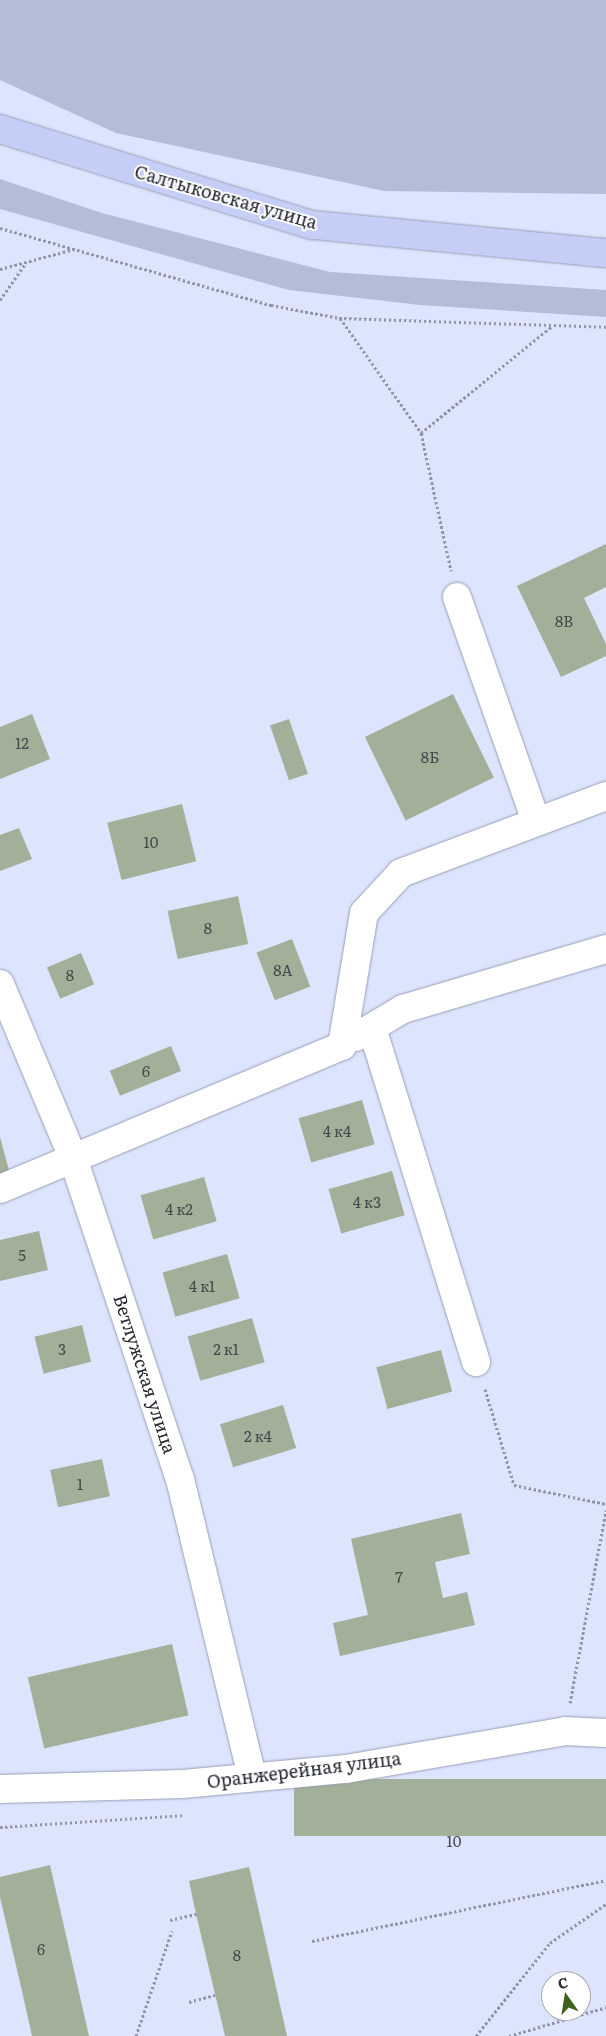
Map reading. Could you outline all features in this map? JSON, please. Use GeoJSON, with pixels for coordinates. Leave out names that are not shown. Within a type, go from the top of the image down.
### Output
{"type":"FeatureCollection","features":[{"type":"Feature","properties":{"kind":"main road","name":"Салтыковская улица"},"geometry":{"type":"LineString","coordinates":[[0,128],[313,225],[606,253]]}},
{"type":"Feature","properties":{"kind":"street"},"geometry":{"type":"LineString","coordinates":[[457,597],[536,821]]}},
{"type":"Feature","properties":{"kind":"street"},"geometry":{"type":"LineString","coordinates":[[342,1046],[364,914],[401,873],[606,796]]}},
{"type":"Feature","properties":{"kind":"street"},"geometry":{"type":"LineString","coordinates":[[0,1189],[342,1046],[403,1009],[606,949]]}},
{"type":"Feature","properties":{"kind":"street","name":"Ветлужская улица"},"geometry":{"type":"LineString","coordinates":[[0,984],[73,1158],[180,1479],[252,1776]]}},
{"type":"Feature","properties":{"kind":"street"},"geometry":{"type":"LineString","coordinates":[[372,1028],[476,1362]]}},
{"type":"Feature","properties":{"kind":"street","name":"Оранжерейная улица"},"geometry":{"type":"LineString","coordinates":[[0,1789],[183,1784],[252,1776],[346,1769],[565,1732],[606,1733]]}},
{"type":"Feature","properties":{"kind":"path"},"geometry":{"type":"LineString","coordinates":[[0,228],[270,305],[340,318],[552,326],[606,326]]}},
{"type":"Feature","properties":{"kind":"path"},"geometry":{"type":"LineString","coordinates":[[0,268],[25,264],[75,249]]}},
{"type":"Feature","properties":{"kind":"path"},"geometry":{"type":"LineString","coordinates":[[0,300],[25,264]]}},
{"type":"Feature","properties":{"kind":"path"},"geometry":{"type":"LineString","coordinates":[[340,318],[421,433],[457,597]]}},
{"type":"Feature","properties":{"kind":"path"},"geometry":{"type":"LineString","coordinates":[[421,433],[552,326]]}},
{"type":"Feature","properties":{"kind":"path"},"geometry":{"type":"LineString","coordinates":[[476,1362],[514,1485],[606,1504]]}},
{"type":"Feature","properties":{"kind":"path"},"geometry":{"type":"LineString","coordinates":[[565,1732],[606,1510]]}},
{"type":"Feature","properties":{"kind":"path"},"geometry":{"type":"LineString","coordinates":[[312,1941],[606,1880]]}},
{"type":"Feature","properties":{"kind":"path"},"geometry":{"type":"LineString","coordinates":[[476,2036],[550,1943],[606,1904]]}},
{"type":"Feature","properties":{"kind":"path"},"geometry":{"type":"LineString","coordinates":[[170,1920],[196,1914]]}},
{"type":"Feature","properties":{"kind":"path"},"geometry":{"type":"LineString","coordinates":[[136,2036],[172,1931]]}},
{"type":"Feature","properties":{"kind":"path"},"geometry":{"type":"LineString","coordinates":[[189,2002],[215,1996]]}},
{"type":"Feature","properties":{"kind":"path"},"geometry":{"type":"LineString","coordinates":[[509,2036],[606,2007]]}},
{"type":"Feature","properties":{"kind":"shaded area"},"geometry":{"type":"Polygon","coordinates":[[[0,0],[606,0],[606,194],[384,191],[116,133],[0,80],[0,0]]]}},
{"type":"Feature","properties":{"kind":"shaded area"},"geometry":{"type":"Polygon","coordinates":[[[0,179],[102,213],[330,272],[606,290],[606,317],[420,305],[289,290],[0,209],[0,179]]]}},
{"type":"Feature","properties":{"kind":"building"},"geometry":{"type":"Polygon","coordinates":[[[606,544],[606,587],[584,598],[606,644],[606,656],[561,677],[517,586],[606,544]]]}},
{"type":"Feature","properties":{"kind":"building"},"geometry":{"type":"Polygon","coordinates":[[[453,694],[494,778],[406,821],[365,737],[453,694]]]}},
{"type":"Feature","properties":{"kind":"building"},"geometry":{"type":"Polygon","coordinates":[[[32,714],[50,759],[0,779],[0,727],[32,714]]]}},
{"type":"Feature","properties":{"kind":"building"},"geometry":{"type":"Polygon","coordinates":[[[289,719],[308,774],[289,780],[270,726],[289,719]]]}},
{"type":"Feature","properties":{"kind":"building"},"geometry":{"type":"Polygon","coordinates":[[[182,804],[196,861],[122,880],[107,823],[182,804]]]}},
{"type":"Feature","properties":{"kind":"building"},"geometry":{"type":"Polygon","coordinates":[[[19,828],[32,859],[0,871],[0,835],[19,828]]]}},
{"type":"Feature","properties":{"kind":"building"},"geometry":{"type":"Polygon","coordinates":[[[238,896],[248,944],[178,959],[168,911],[238,896]]]}},
{"type":"Feature","properties":{"kind":"building"},"geometry":{"type":"Polygon","coordinates":[[[292,939],[310,987],[275,1000],[257,953],[292,939]]]}},
{"type":"Feature","properties":{"kind":"building"},"geometry":{"type":"Polygon","coordinates":[[[81,953],[94,984],[60,999],[47,967],[81,953]]]}},
{"type":"Feature","properties":{"kind":"building"},"geometry":{"type":"Polygon","coordinates":[[[171,1046],[181,1071],[120,1096],[110,1071],[171,1046]]]}},
{"type":"Feature","properties":{"kind":"building"},"geometry":{"type":"Polygon","coordinates":[[[362,1100],[375,1144],[311,1162],[299,1118],[362,1100]]]}},
{"type":"Feature","properties":{"kind":"building"},"geometry":{"type":"Polygon","coordinates":[[[0,1137],[10,1174],[0,1176],[0,1137]]]}},
{"type":"Feature","properties":{"kind":"building"},"geometry":{"type":"Polygon","coordinates":[[[392,1171],[405,1215],[341,1233],[329,1189],[392,1171]]]}},
{"type":"Feature","properties":{"kind":"building"},"geometry":{"type":"Polygon","coordinates":[[[204,1177],[217,1221],[153,1239],[141,1195],[204,1177]]]}},
{"type":"Feature","properties":{"kind":"building"},"geometry":{"type":"Polygon","coordinates":[[[39,1231],[48,1270],[0,1281],[0,1240],[39,1231]]]}},
{"type":"Feature","properties":{"kind":"building"},"geometry":{"type":"Polygon","coordinates":[[[227,1254],[240,1298],[175,1317],[163,1272],[227,1254]]]}},
{"type":"Feature","properties":{"kind":"building"},"geometry":{"type":"Polygon","coordinates":[[[252,1318],[265,1362],[200,1381],[188,1336],[252,1318]]]}},
{"type":"Feature","properties":{"kind":"building"},"geometry":{"type":"Polygon","coordinates":[[[82,1325],[91,1362],[44,1374],[34,1337],[82,1325]]]}},
{"type":"Feature","properties":{"kind":"building"},"geometry":{"type":"Polygon","coordinates":[[[441,1350],[452,1392],[387,1409],[376,1367],[441,1350]]]}},
{"type":"Feature","properties":{"kind":"building"},"geometry":{"type":"Polygon","coordinates":[[[283,1405],[296,1448],[233,1467],[220,1424],[283,1405]]]}},
{"type":"Feature","properties":{"kind":"building"},"geometry":{"type":"Polygon","coordinates":[[[102,1459],[110,1496],[58,1507],[50,1470],[102,1459]]]}},
{"type":"Feature","properties":{"kind":"building"},"geometry":{"type":"Polygon","coordinates":[[[461,1513],[470,1554],[435,1562],[443,1598],[467,1592],[475,1625],[340,1656],[333,1623],[368,1615],[351,1539],[461,1513]]]}},
{"type":"Feature","properties":{"kind":"building"},"geometry":{"type":"Polygon","coordinates":[[[172,1644],[188,1715],[44,1748],[28,1677],[172,1644]]]}},
{"type":"Feature","properties":{"kind":"building"},"geometry":{"type":"Polygon","coordinates":[[[294,1779],[606,1779],[606,1836],[294,1836],[294,1779]]]}},
{"type":"Feature","properties":{"kind":"building"},"geometry":{"type":"Polygon","coordinates":[[[50,1865],[89,2036],[32,2036],[0,1897],[0,1877],[50,1865]]]}},
{"type":"Feature","properties":{"kind":"building"},"geometry":{"type":"Polygon","coordinates":[[[249,1867],[287,2036],[225,2036],[196,1914],[189,1881],[249,1867]]]}}]}
